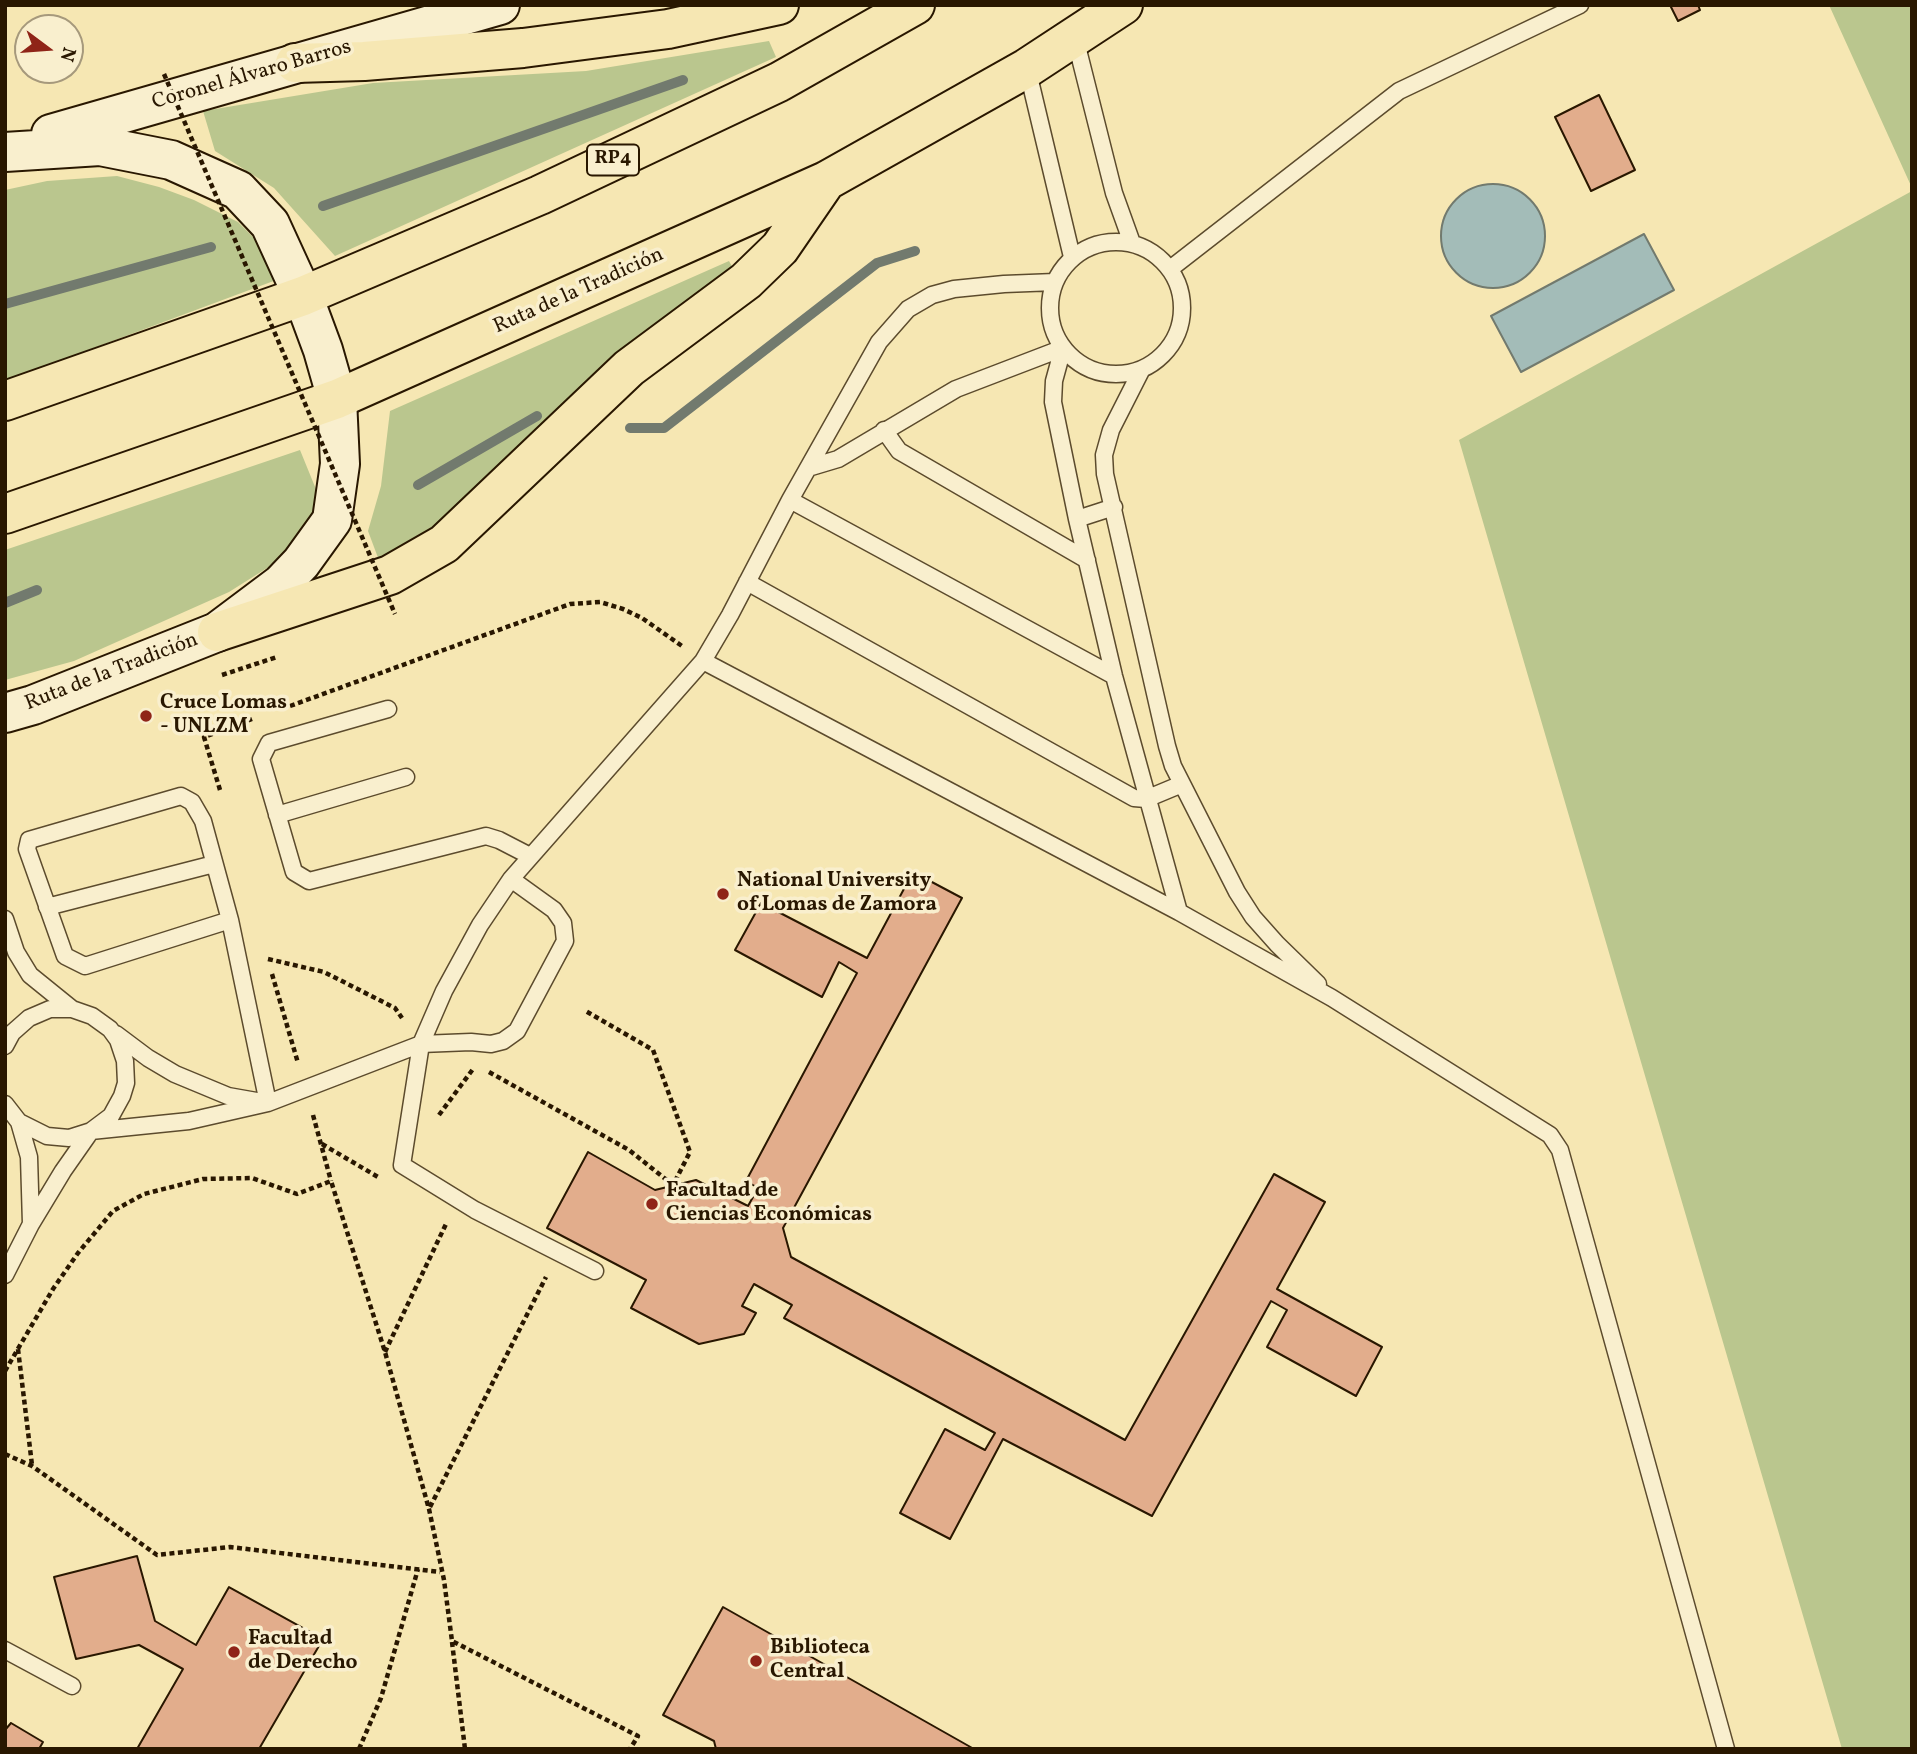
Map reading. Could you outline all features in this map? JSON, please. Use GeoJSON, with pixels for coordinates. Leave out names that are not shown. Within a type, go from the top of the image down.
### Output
{"type":"FeatureCollection","features":[{"type":"Feature","properties":{"kind":"main road","name":"Coronel Álvaro Barros"},"geometry":{"type":"LineString","coordinates":[[5,150],[500,5]]}},
{"type":"Feature","properties":{"kind":"main road"},"geometry":{"type":"LineString","coordinates":[[295,63],[364,61],[523,48],[668,29],[779,5]]}},
{"type":"Feature","properties":{"kind":"main road","name":"RP4"},"geometry":{"type":"LineString","coordinates":[[5,401],[303,296],[540,195],[779,82],[915,5]]}},
{"type":"Feature","properties":{"kind":"main road","name":"Ruta de la Tradición"},"geometry":{"type":"LineString","coordinates":[[5,514],[337,399],[826,181],[1027,68],[1123,5]]}},
{"type":"Feature","properties":{"kind":"main road","name":"Ruta de la Tradición"},"geometry":{"type":"LineString","coordinates":[[5,150],[100,146],[171,160],[239,190],[270,224],[303,296],[323,350],[337,399],[340,464],[332,520],[302,563],[281,584],[218,632],[33,705],[5,713]]}},
{"type":"Feature","properties":{"kind":"main road"},"geometry":{"type":"LineString","coordinates":[[218,632],[390,575],[444,544],[629,368],[746,281],[780,248],[826,181]]}},
{"type":"Feature","properties":{"kind":"lane"},"geometry":{"type":"LineString","coordinates":[[1170,269],[1399,91],[1580,5]]}},
{"type":"Feature","properties":{"kind":"lane"},"geometry":{"type":"LineString","coordinates":[[1075,35],[1114,193],[1132,243]]}},
{"type":"Feature","properties":{"kind":"lane"},"geometry":{"type":"LineString","coordinates":[[1027,68],[1072,257]]}},
{"type":"Feature","properties":{"kind":"lane"},"geometry":{"type":"LineString","coordinates":[[1132,243],[1154,252],[1170,269],[1179,284],[1182,318],[1169,348],[1157,361],[1125,374],[1091,370],[1075,361],[1054,336],[1050,301],[1055,282],[1072,257],[1100,244],[1132,243]]}},
{"type":"Feature","properties":{"kind":"lane"},"geometry":{"type":"LineString","coordinates":[[595,1271],[475,1210],[402,1165],[421,1044],[444,991],[480,925],[511,879],[703,661],[879,342],[908,309],[932,295],[954,289],[1055,282]]}},
{"type":"Feature","properties":{"kind":"lane"},"geometry":{"type":"LineString","coordinates":[[808,468],[838,459],[956,389],[1063,348]]}},
{"type":"Feature","properties":{"kind":"lane"},"geometry":{"type":"LineString","coordinates":[[1063,348],[1054,381],[1053,402],[1077,519],[1114,676],[1179,912]]}},
{"type":"Feature","properties":{"kind":"lane"},"geometry":{"type":"LineString","coordinates":[[1142,369],[1111,430],[1104,455],[1105,474],[1167,746],[1182,784],[1237,892],[1277,944],[1332,998]]}},
{"type":"Feature","properties":{"kind":"lane"},"geometry":{"type":"LineString","coordinates":[[884,430],[899,451],[1087,560]]}},
{"type":"Feature","properties":{"kind":"lane"},"geometry":{"type":"LineString","coordinates":[[790,500],[1114,676]]}},
{"type":"Feature","properties":{"kind":"lane"},"geometry":{"type":"LineString","coordinates":[[1077,519],[1114,507]]}},
{"type":"Feature","properties":{"kind":"lane"},"geometry":{"type":"LineString","coordinates":[[747,582],[1134,798],[1146,799],[1182,784]]}},
{"type":"Feature","properties":{"kind":"lane"},"geometry":{"type":"LineString","coordinates":[[703,661],[1179,912],[1332,998],[1550,1135],[1560,1150],[1726,1749]]}},
{"type":"Feature","properties":{"kind":"lane"},"geometry":{"type":"LineString","coordinates":[[387,709],[269,743],[261,759],[294,872],[309,881],[486,836],[499,839],[530,856]]}},
{"type":"Feature","properties":{"kind":"lane"},"geometry":{"type":"LineString","coordinates":[[277,815],[406,777]]}},
{"type":"Feature","properties":{"kind":"lane"},"geometry":{"type":"LineString","coordinates":[[230,920],[85,966],[65,957],[27,849],[29,840],[181,796],[192,802],[203,821],[230,920],[268,1103]]}},
{"type":"Feature","properties":{"kind":"lane"},"geometry":{"type":"LineString","coordinates":[[47,907],[214,864]]}},
{"type":"Feature","properties":{"kind":"lane"},"geometry":{"type":"LineString","coordinates":[[19,1122],[47,1136],[69,1138],[91,1131],[189,1121],[268,1103],[421,1044],[491,1044],[503,1041],[517,1031],[565,941],[563,923],[554,911],[511,879]]}},
{"type":"Feature","properties":{"kind":"lane"},"geometry":{"type":"LineString","coordinates":[[5,919],[16,952],[30,975],[72,1009]]}},
{"type":"Feature","properties":{"kind":"lane"},"geometry":{"type":"LineString","coordinates":[[5,1046],[12,1033],[29,1018],[50,1009],[72,1009],[92,1016],[148,1058],[175,1074],[228,1096],[268,1103]]}},
{"type":"Feature","properties":{"kind":"lane"},"geometry":{"type":"LineString","coordinates":[[5,1275],[31,1224],[63,1171],[91,1131],[111,1116],[122,1096],[126,1083],[125,1061],[118,1040],[110,1029]]}},
{"type":"Feature","properties":{"kind":"lane"},"geometry":{"type":"LineString","coordinates":[[5,1104],[19,1122],[29,1157],[31,1224]]}},
{"type":"Feature","properties":{"kind":"lane"},"geometry":{"type":"LineString","coordinates":[[5,1650],[72,1686]]}},
{"type":"Feature","properties":{"kind":"path"},"geometry":{"type":"LineString","coordinates":[[164,74],[395,614]]}},
{"type":"Feature","properties":{"kind":"path"},"geometry":{"type":"LineString","coordinates":[[268,959],[324,972],[395,1008],[421,1044],[476,1065],[435,1124]]}},
{"type":"Feature","properties":{"kind":"path"},"geometry":{"type":"LineString","coordinates":[[488,1071],[629,1150],[673,1185],[690,1153],[653,1050],[584,1010]]}},
{"type":"Feature","properties":{"kind":"path"},"geometry":{"type":"LineString","coordinates":[[321,1143],[385,1352],[429,1509],[452,1641],[465,1749]]}},
{"type":"Feature","properties":{"kind":"path"},"geometry":{"type":"LineString","coordinates":[[5,1371],[53,1289],[78,1253],[113,1211],[144,1194],[203,1179],[252,1178],[297,1194],[331,1181]]}},
{"type":"Feature","properties":{"kind":"path"},"geometry":{"type":"LineString","coordinates":[[385,1352],[449,1218],[461,1199]]}},
{"type":"Feature","properties":{"kind":"path"},"geometry":{"type":"LineString","coordinates":[[429,1509],[548,1273]]}},
{"type":"Feature","properties":{"kind":"path"},"geometry":{"type":"LineString","coordinates":[[18,1349],[32,1466]]}},
{"type":"Feature","properties":{"kind":"path"},"geometry":{"type":"LineString","coordinates":[[5,1454],[32,1466],[157,1555],[230,1547],[441,1572]]}},
{"type":"Feature","properties":{"kind":"path"},"geometry":{"type":"LineString","coordinates":[[359,1749],[381,1698],[418,1569]]}},
{"type":"Feature","properties":{"kind":"path"},"geometry":{"type":"LineString","coordinates":[[452,1641],[638,1736],[630,1749]]}},
{"type":"Feature","properties":{"kind":"green space"},"geometry":{"type":"Polygon","coordinates":[[[1829,5],[1912,5],[1912,188],[1829,5]]]}},
{"type":"Feature","properties":{"kind":"green space"},"geometry":{"type":"Polygon","coordinates":[[[769,41],[776,57],[335,256],[274,188],[215,151],[203,111],[373,83],[586,71],[769,41]]]}},
{"type":"Feature","properties":{"kind":"green space"},"geometry":{"type":"Polygon","coordinates":[[[117,176],[194,200],[238,222],[264,248],[279,279],[5,381],[5,190],[47,181],[117,176]]]}},
{"type":"Feature","properties":{"kind":"green space"},"geometry":{"type":"Polygon","coordinates":[[[1912,191],[1912,1749],[1842,1749],[1459,440],[1912,191]]]}},
{"type":"Feature","properties":{"kind":"green space"},"geometry":{"type":"Polygon","coordinates":[[[729,261],[734,270],[443,530],[380,563],[368,531],[381,486],[390,411],[729,261]]]}},
{"type":"Feature","properties":{"kind":"green space"},"geometry":{"type":"Polygon","coordinates":[[[300,450],[322,504],[275,563],[229,592],[74,661],[5,680],[5,550],[300,450]]]}},
{"type":"Feature","properties":{"kind":"water"},"geometry":{"type":"Polygon","coordinates":[[[1493,184],[1513,188],[1530,199],[1541,216],[1545,236],[1541,256],[1530,273],[1513,284],[1493,288],[1473,284],[1456,273],[1445,256],[1441,236],[1445,216],[1456,199],[1473,188],[1493,184]]]}},
{"type":"Feature","properties":{"kind":"water"},"geometry":{"type":"Polygon","coordinates":[[[1644,234],[1674,290],[1521,372],[1491,316],[1644,234]]]}},
{"type":"Feature","properties":{"kind":"building"},"geometry":{"type":"Polygon","coordinates":[[[1670,5],[1698,5],[1700,10],[1678,21],[1670,5]]]}},
{"type":"Feature","properties":{"kind":"building"},"geometry":{"type":"Polygon","coordinates":[[[1599,95],[1635,170],[1591,191],[1555,117],[1599,95]]]}},
{"type":"Feature","properties":{"kind":"building","name":"Facultad de Ciencias Económicas"},"geometry":{"type":"Polygon","coordinates":[[[913,872],[962,898],[783,1228],[791,1257],[1125,1440],[1274,1174],[1325,1202],[1277,1289],[1382,1347],[1356,1396],[1267,1347],[1287,1310],[1271,1301],[1152,1516],[1003,1439],[950,1539],[900,1513],[945,1429],[985,1450],[995,1433],[784,1318],[792,1305],[754,1284],[742,1306],[756,1313],[744,1334],[699,1344],[631,1308],[646,1280],[547,1228],[588,1152],[655,1190],[696,1180],[748,1206],[758,1188],[746,1181],[857,973],[839,962],[822,997],[735,950],[761,903],[867,958],[913,872]]]}},
{"type":"Feature","properties":{"kind":"building","name":"Facultad de Derecho"},"geometry":{"type":"Polygon","coordinates":[[[137,1556],[155,1621],[196,1645],[229,1587],[323,1639],[259,1749],[137,1749],[183,1669],[139,1645],[76,1659],[54,1577],[137,1556]]]}},
{"type":"Feature","properties":{"kind":"building","name":"Biblioteca Central"},"geometry":{"type":"Polygon","coordinates":[[[723,1607],[974,1749],[716,1749],[714,1741],[663,1715],[723,1607]]]}},
{"type":"Feature","properties":{"kind":"building"},"geometry":{"type":"Polygon","coordinates":[[[11,1723],[43,1742],[39,1749],[5,1749],[5,1730],[11,1723]]]}},
{"type":"Feature","properties":{"kind":"waterway"},"geometry":{"type":"LineString","coordinates":[[323,206],[683,80]]}},
{"type":"Feature","properties":{"kind":"waterway"},"geometry":{"type":"LineString","coordinates":[[5,304],[211,247]]}},
{"type":"Feature","properties":{"kind":"waterway"},"geometry":{"type":"LineString","coordinates":[[630,428],[664,428],[877,263],[915,251]]}},
{"type":"Feature","properties":{"kind":"waterway"},"geometry":{"type":"LineString","coordinates":[[418,485],[537,416]]}},
{"type":"Feature","properties":{"kind":"waterway"},"geometry":{"type":"LineString","coordinates":[[5,603],[37,590]]}},
{"type":"Feature","properties":{"kind":"place","name":"Cruce Lomas - UNLZM"},"geometry":{"type":"Point","coordinates":[146,716]}},
{"type":"Feature","properties":{"kind":"place","name":"National University of Lomas de Zamora"},"geometry":{"type":"Point","coordinates":[723,894]}},
{"type":"Feature","properties":{"kind":"place","name":"Facultad de Ciencias Económicas"},"geometry":{"type":"Point","coordinates":[652,1204]}},
{"type":"Feature","properties":{"kind":"place","name":"Facultad de Derecho"},"geometry":{"type":"Point","coordinates":[234,1652]}},
{"type":"Feature","properties":{"kind":"place","name":"Biblioteca Central"},"geometry":{"type":"Point","coordinates":[756,1661]}}]}
